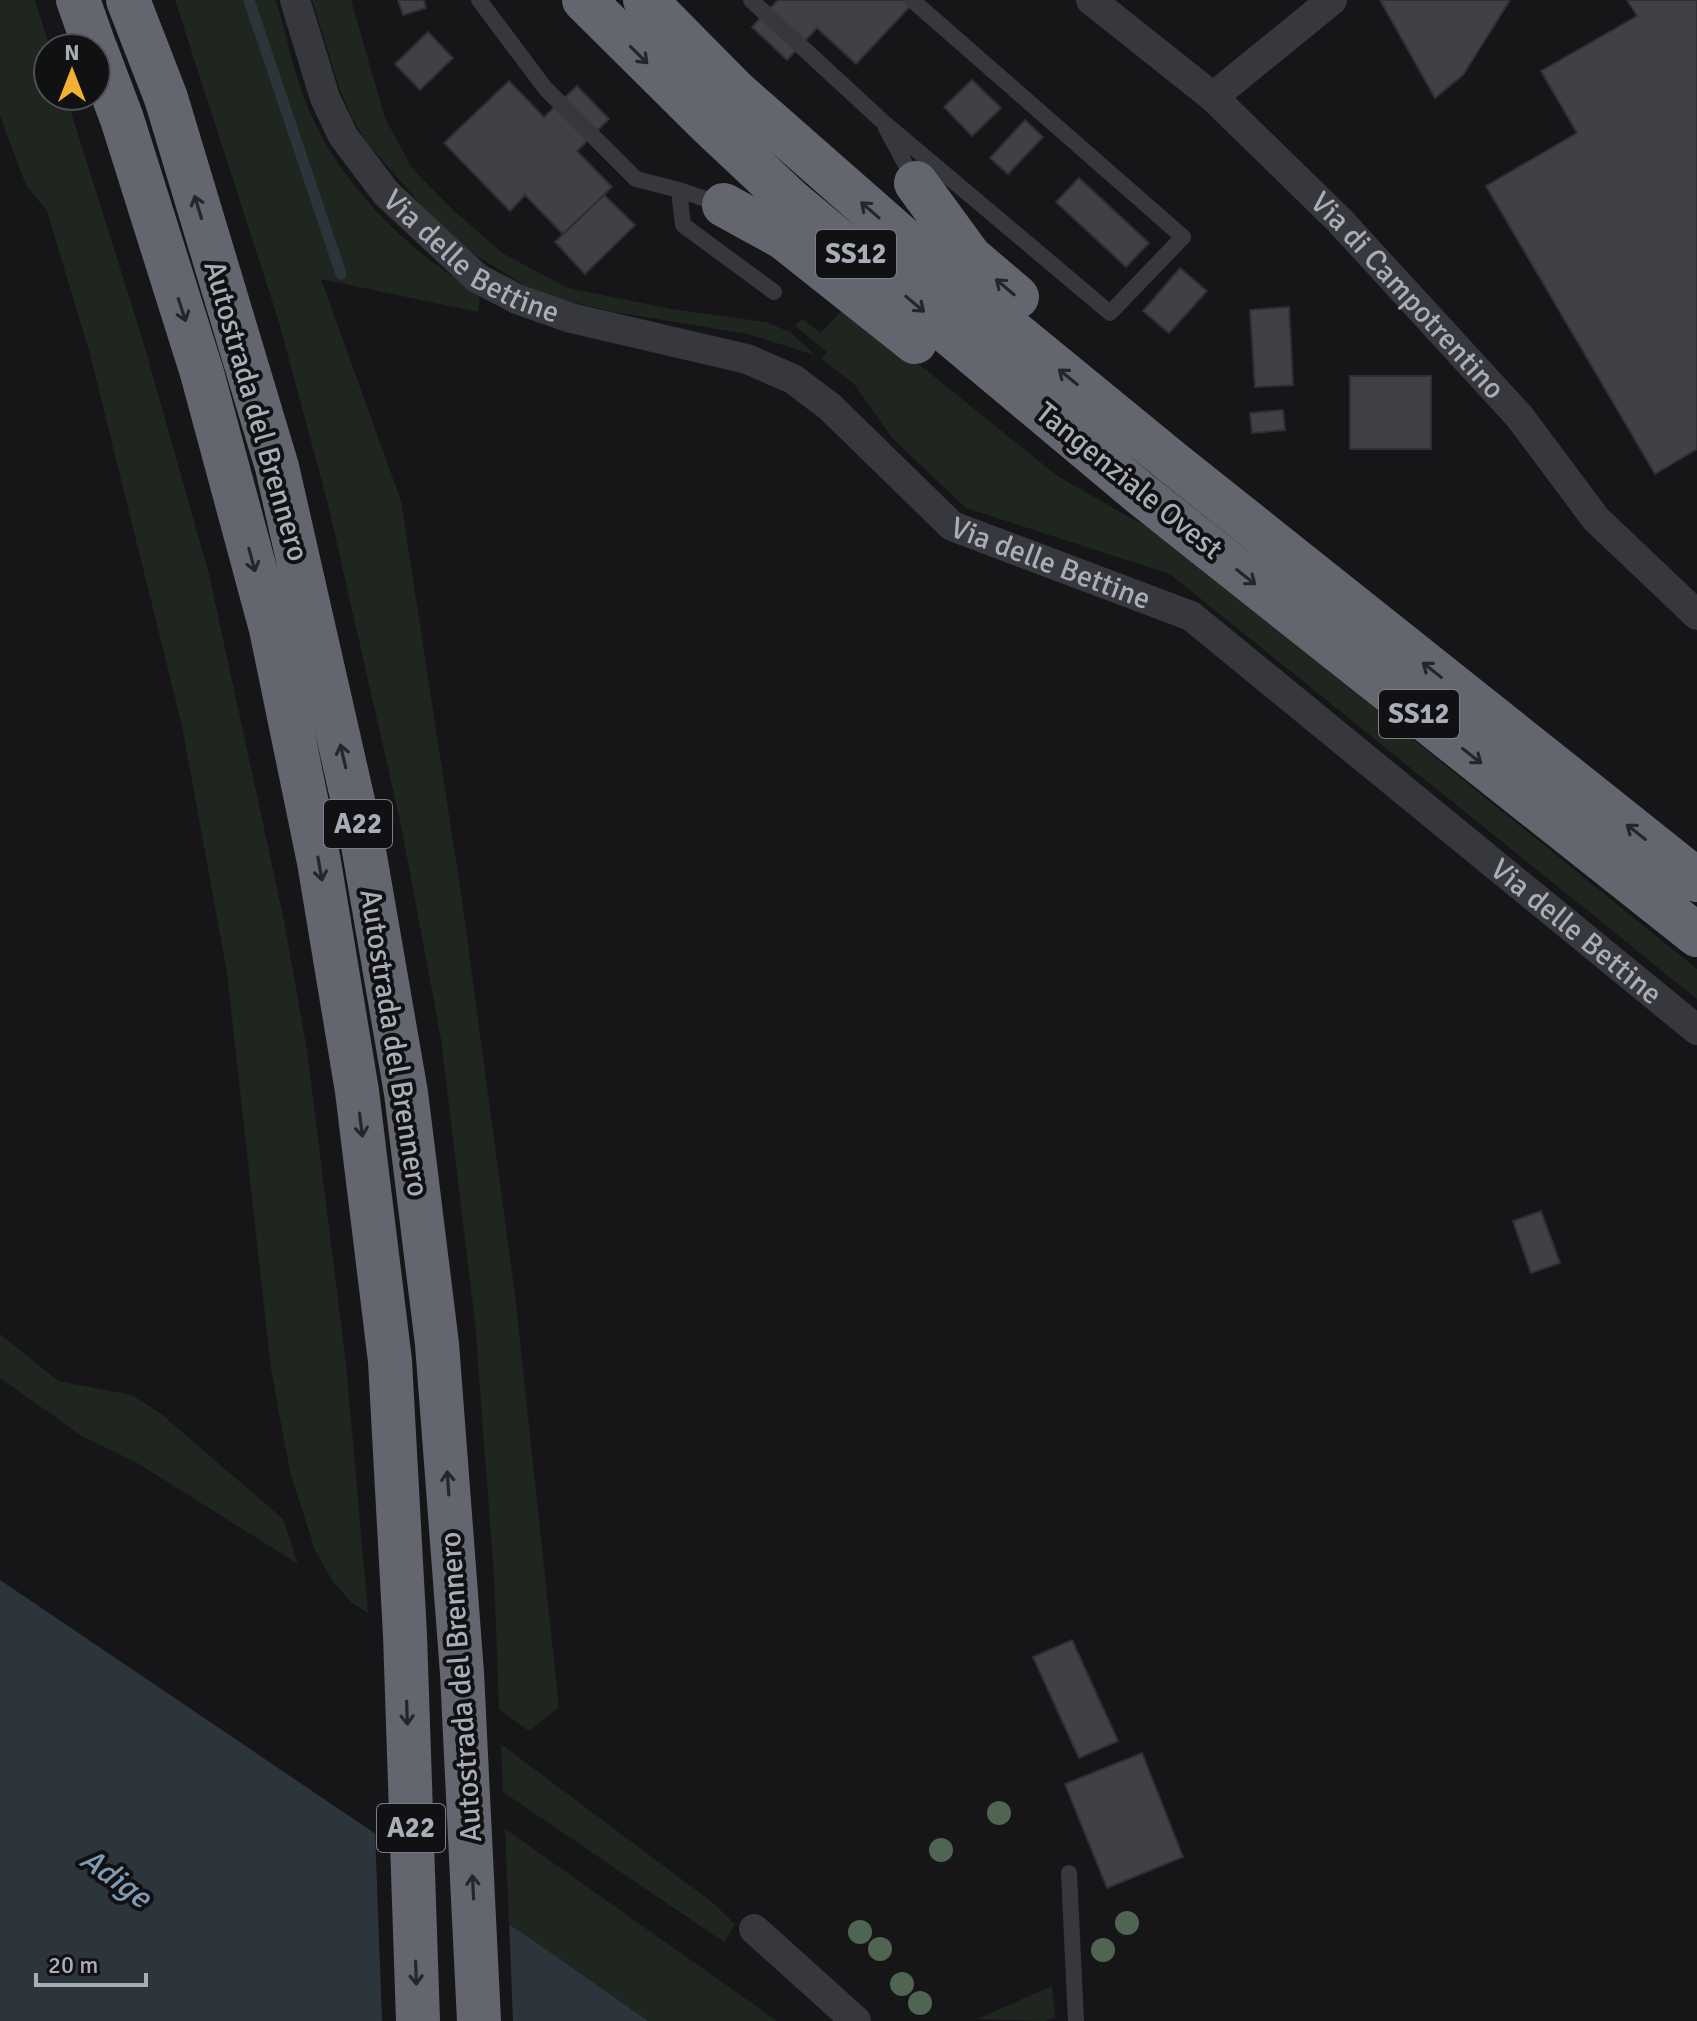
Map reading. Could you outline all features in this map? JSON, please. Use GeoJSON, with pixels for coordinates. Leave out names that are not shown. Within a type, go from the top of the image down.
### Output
{"type":"FeatureCollection","features":[{"type":"Feature","properties":{"kind":"highway","name":"Autostrada del Brennero"},"geometry":{"type":"LineString","coordinates":[[78,0],[90,32]]}},
{"type":"Feature","properties":{"kind":"highway","name":"Autostrada del Brennero"},"geometry":{"type":"LineString","coordinates":[[128,0],[166,98],[277,467],[363,845],[406,1093],[437,1344],[462,1673],[479,2021]]}},
{"type":"Feature","properties":{"kind":"highway","name":"Tangenziale Ovest"},"geometry":{"type":"LineString","coordinates":[[584,0],[790,200],[1141,494],[1697,935]]}},
{"type":"Feature","properties":{"kind":"highway","name":"Tangenziale Ovest"},"geometry":{"type":"LineString","coordinates":[[645,0],[735,91],[938,270],[1172,462],[1697,880]]}},
{"type":"Feature","properties":{"kind":"highway","name":"Autostrada del Brennero"},"geometry":{"type":"LineString","coordinates":[[112,92],[202,373],[271,629],[319,862],[357,1091],[390,1361],[405,1635],[418,2021]]}},
{"type":"Feature","properties":{"kind":"highway"},"geometry":{"type":"LineString","coordinates":[[916,183],[970,257],[1141,402],[1172,462]]}},
{"type":"Feature","properties":{"kind":"highway"},"geometry":{"type":"LineString","coordinates":[[724,205],[784,238],[1062,460],[1141,494]]}},
{"type":"Feature","properties":{"kind":"street","name":"Via delle Bettine"},"geometry":{"type":"LineString","coordinates":[[295,0],[325,98],[343,136],[386,193],[477,278],[517,299],[571,318],[747,359],[793,379],[830,407],[952,526],[1191,616],[1697,1030]]}},
{"type":"Feature","properties":{"kind":"street","name":"Via di Campotrentino"},"geometry":{"type":"LineString","coordinates":[[1091,0],[1213,97],[1340,221],[1519,416],[1596,519],[1697,615]]}},
{"type":"Feature","properties":{"kind":"street"},"geometry":{"type":"LineString","coordinates":[[1213,97],[1332,0]]}},
{"type":"Feature","properties":{"kind":"street"},"geometry":{"type":"LineString","coordinates":[[754,1929],[856,2021]]}},
{"type":"Feature","properties":{"kind":"lane"},"geometry":{"type":"LineString","coordinates":[[479,0],[545,88],[636,179],[724,205]]}},
{"type":"Feature","properties":{"kind":"lane"},"geometry":{"type":"LineString","coordinates":[[751,0],[881,120],[1110,313],[1183,237],[912,0]]}},
{"type":"Feature","properties":{"kind":"lane"},"geometry":{"type":"LineString","coordinates":[[881,120],[916,183]]}},
{"type":"Feature","properties":{"kind":"lane"},"geometry":{"type":"LineString","coordinates":[[679,190],[683,225],[774,292]]}},
{"type":"Feature","properties":{"kind":"lane"},"geometry":{"type":"LineString","coordinates":[[1069,1873],[1076,2021]]}},
{"type":"Feature","properties":{"kind":"shaded area"},"geometry":{"type":"Polygon","coordinates":[[[0,0],[35,0],[45,32],[32,32],[32,112],[71,112],[143,341],[209,574],[283,916],[307,1050],[346,1364],[368,1613],[352,1603],[333,1582],[315,1550],[290,1472],[271,1369],[227,973],[182,726],[90,354],[47,211],[26,185],[0,116],[0,0]]]}},
{"type":"Feature","properties":{"kind":"shaded area"},"geometry":{"type":"Polygon","coordinates":[[[175,0],[276,0],[303,95],[332,155],[352,183],[399,234],[480,294],[478,312],[321,279],[401,501],[461,893],[515,1295],[559,1707],[529,1731],[499,1709],[494,1576],[475,1323],[441,1039],[401,825],[327,500],[278,319],[175,0]]]}},
{"type":"Feature","properties":{"kind":"shaded area"},"geometry":{"type":"Polygon","coordinates":[[[312,0],[351,0],[385,118],[412,168],[455,212],[504,254],[568,288],[671,309],[766,322],[790,332],[815,355],[748,334],[614,312],[560,299],[524,285],[453,241],[368,144],[352,118],[312,0]]]}},
{"type":"Feature","properties":{"kind":"shaded area"},"geometry":{"type":"Polygon","coordinates":[[[846,306],[1059,477],[1159,534],[1697,969],[1697,999],[1170,574],[966,508],[892,438],[854,384],[821,359],[827,352],[795,326],[802,319],[821,333],[846,306]]]}},
{"type":"Feature","properties":{"kind":"shaded area"},"geometry":{"type":"Polygon","coordinates":[[[0,1334],[58,1381],[132,1395],[160,1413],[283,1519],[298,1564],[139,1464],[82,1436],[0,1378],[0,1334]]]}},
{"type":"Feature","properties":{"kind":"shaded area"},"geometry":{"type":"Polygon","coordinates":[[[501,1744],[712,1902],[735,1924],[724,1942],[503,1792],[501,1744]]]}},
{"type":"Feature","properties":{"kind":"shaded area"},"geometry":{"type":"Polygon","coordinates":[[[505,1829],[777,2021],[648,2021],[509,1924],[505,1829]]]}},
{"type":"Feature","properties":{"kind":"shaded area"},"geometry":{"type":"Polygon","coordinates":[[[1052,1986],[1055,2017],[1045,2021],[977,2019],[1052,1986]]]}},
{"type":"Feature","properties":{"kind":"water","name":"Adige"},"geometry":{"type":"Polygon","coordinates":[[[0,1580],[534,1941],[648,2021],[0,2021],[0,1580]]]}},
{"type":"Feature","properties":{"kind":"pier"},"geometry":{"type":"Polygon","coordinates":[[[375,1829],[509,1919],[513,2021],[382,2021],[375,1829]]]}},
{"type":"Feature","properties":{"kind":"building"},"geometry":{"type":"Polygon","coordinates":[[[398,0],[424,0],[426,8],[403,15],[398,0]]]}},
{"type":"Feature","properties":{"kind":"building"},"geometry":{"type":"Polygon","coordinates":[[[778,0],[916,0],[856,64],[817,28],[787,60],[752,27],[778,0]]]}},
{"type":"Feature","properties":{"kind":"building"},"geometry":{"type":"Polygon","coordinates":[[[1380,0],[1510,0],[1463,75],[1435,98],[1380,0]]]}},
{"type":"Feature","properties":{"kind":"building"},"geometry":{"type":"Polygon","coordinates":[[[1627,0],[1697,0],[1697,449],[1655,474],[1486,186],[1577,133],[1541,71],[1637,16],[1627,0]]]}},
{"type":"Feature","properties":{"kind":"building"},"geometry":{"type":"Polygon","coordinates":[[[428,32],[453,58],[420,90],[395,64],[428,32]]]}},
{"type":"Feature","properties":{"kind":"building"},"geometry":{"type":"Polygon","coordinates":[[[972,80],[1001,108],[972,136],[944,107],[972,80]]]}},
{"type":"Feature","properties":{"kind":"building"},"geometry":{"type":"Polygon","coordinates":[[[509,81],[544,117],[577,86],[609,119],[577,151],[612,187],[563,234],[525,195],[510,211],[444,143],[509,81]]]}},
{"type":"Feature","properties":{"kind":"building"},"geometry":{"type":"Polygon","coordinates":[[[1025,120],[1043,137],[1008,174],[990,158],[1025,120]]]}},
{"type":"Feature","properties":{"kind":"building"},"geometry":{"type":"Polygon","coordinates":[[[1079,178],[1149,243],[1126,267],[1056,202],[1079,178]]]}},
{"type":"Feature","properties":{"kind":"building"},"geometry":{"type":"Polygon","coordinates":[[[604,195],[635,225],[585,274],[555,242],[604,195]]]}},
{"type":"Feature","properties":{"kind":"building"},"geometry":{"type":"Polygon","coordinates":[[[1180,268],[1207,291],[1169,333],[1143,311],[1180,268]]]}},
{"type":"Feature","properties":{"kind":"building"},"geometry":{"type":"Polygon","coordinates":[[[1289,307],[1293,385],[1255,387],[1250,310],[1289,307]]]}},
{"type":"Feature","properties":{"kind":"building"},"geometry":{"type":"Polygon","coordinates":[[[1350,376],[1431,376],[1431,449],[1350,449],[1350,376]]]}},
{"type":"Feature","properties":{"kind":"building"},"geometry":{"type":"Polygon","coordinates":[[[1283,410],[1285,430],[1252,433],[1250,413],[1283,410]]]}},
{"type":"Feature","properties":{"kind":"building"},"geometry":{"type":"Polygon","coordinates":[[[1541,1211],[1560,1263],[1531,1273],[1513,1221],[1541,1211]]]}},
{"type":"Feature","properties":{"kind":"building"},"geometry":{"type":"Polygon","coordinates":[[[1072,1640],[1118,1741],[1079,1758],[1033,1657],[1072,1640]]]}},
{"type":"Feature","properties":{"kind":"building"},"geometry":{"type":"Polygon","coordinates":[[[1142,1753],[1183,1857],[1107,1888],[1065,1784],[1142,1753]]]}},
{"type":"Feature","properties":{"kind":"waterway"},"geometry":{"type":"LineString","coordinates":[[249,0],[341,274]]}}]}
